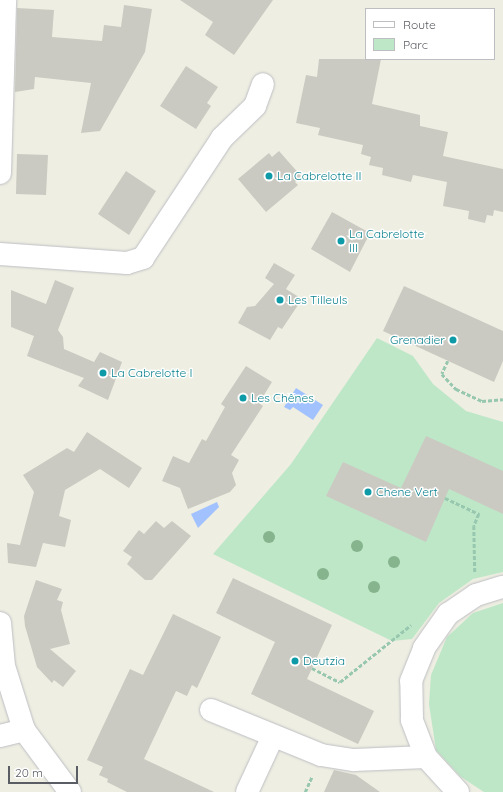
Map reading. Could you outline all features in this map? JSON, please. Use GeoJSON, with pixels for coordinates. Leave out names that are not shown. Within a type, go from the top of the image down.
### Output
{"type":"FeatureCollection","features":[{"type":"Feature","properties":{"kind":"street"},"geometry":{"type":"LineString","coordinates":[[0,172],[4,0]]}},
{"type":"Feature","properties":{"kind":"street"},"geometry":{"type":"LineString","coordinates":[[0,254],[127,263],[143,258],[222,138],[255,106],[263,84]]}},
{"type":"Feature","properties":{"kind":"street"},"geometry":{"type":"LineString","coordinates":[[458,792],[426,757],[412,720],[412,681],[424,648],[448,614],[476,595],[503,587]]}},
{"type":"Feature","properties":{"kind":"street"},"geometry":{"type":"LineString","coordinates":[[0,623],[2,665],[24,730],[70,792]]}},
{"type":"Feature","properties":{"kind":"street"},"geometry":{"type":"LineString","coordinates":[[211,710],[322,755],[354,760],[426,757]]}},
{"type":"Feature","properties":{"kind":"street"},"geometry":{"type":"LineString","coordinates":[[0,736],[24,730]]}},
{"type":"Feature","properties":{"kind":"street"},"geometry":{"type":"LineString","coordinates":[[247,792],[273,736]]}},
{"type":"Feature","properties":{"kind":"path"},"geometry":{"type":"LineString","coordinates":[[448,361],[442,374],[456,389],[482,401],[503,399]]}},
{"type":"Feature","properties":{"kind":"path"},"geometry":{"type":"LineString","coordinates":[[446,498],[479,514],[474,526],[476,595]]}},
{"type":"Feature","properties":{"kind":"path"},"geometry":{"type":"LineString","coordinates":[[312,668],[340,682],[411,625],[433,635]]}},
{"type":"Feature","properties":{"kind":"green space"},"geometry":{"type":"Polygon","coordinates":[[[377,338],[413,356],[433,384],[466,411],[503,422],[503,572],[473,579],[439,603],[412,639],[392,641],[213,554],[291,464],[377,338]]]}},
{"type":"Feature","properties":{"kind":"green space"},"geometry":{"type":"Polygon","coordinates":[[[503,603],[503,792],[484,792],[461,777],[436,750],[429,704],[431,675],[447,637],[473,613],[503,603]]]}},
{"type":"Feature","properties":{"kind":"water"},"geometry":{"type":"Polygon","coordinates":[[[296,388],[323,405],[313,420],[293,407],[290,410],[284,407],[296,388]]]}},
{"type":"Feature","properties":{"kind":"water"},"geometry":{"type":"Polygon","coordinates":[[[217,502],[219,507],[198,528],[191,514],[217,502]]]}},
{"type":"Feature","properties":{"kind":"building"},"geometry":{"type":"Polygon","coordinates":[[[180,0],[273,0],[234,55],[205,35],[213,22],[180,0]]]}},
{"type":"Feature","properties":{"kind":"building"},"geometry":{"type":"Polygon","coordinates":[[[124,5],[152,9],[145,52],[100,131],[81,133],[91,83],[35,77],[34,89],[15,92],[17,8],[54,10],[52,37],[102,41],[104,25],[121,27],[124,5]]]}},
{"type":"Feature","properties":{"kind":"building"},"geometry":{"type":"Polygon","coordinates":[[[319,59],[381,60],[372,104],[420,115],[420,126],[448,132],[443,156],[503,169],[503,212],[494,210],[493,216],[487,215],[485,223],[468,219],[469,211],[443,206],[447,182],[413,175],[411,182],[382,175],[383,168],[369,165],[371,157],[361,154],[363,145],[318,135],[320,128],[296,123],[306,75],[317,77],[319,59]]]}},
{"type":"Feature","properties":{"kind":"building"},"geometry":{"type":"Polygon","coordinates":[[[186,66],[218,87],[207,103],[211,106],[196,129],[160,106],[186,66]]]}},
{"type":"Feature","properties":{"kind":"building","name":"La Cabrelotte II"},"geometry":{"type":"Polygon","coordinates":[[[279,151],[301,176],[295,182],[298,185],[266,212],[238,179],[269,153],[272,157],[279,151]]]}},
{"type":"Feature","properties":{"kind":"building"},"geometry":{"type":"Polygon","coordinates":[[[17,154],[48,155],[46,195],[16,194],[17,154]]]}},
{"type":"Feature","properties":{"kind":"building"},"geometry":{"type":"Polygon","coordinates":[[[126,171],[156,191],[129,235],[98,214],[126,171]]]}},
{"type":"Feature","properties":{"kind":"building","name":"La Cabrelotte III"},"geometry":{"type":"Polygon","coordinates":[[[332,212],[370,233],[350,272],[311,249],[332,212]]]}},
{"type":"Feature","properties":{"kind":"building","name":"Les Tilleuls"},"geometry":{"type":"Polygon","coordinates":[[[274,263],[295,275],[286,289],[302,299],[282,329],[278,327],[270,340],[238,323],[247,307],[255,306],[274,284],[265,278],[274,263]]]}},
{"type":"Feature","properties":{"kind":"building"},"geometry":{"type":"Polygon","coordinates":[[[55,280],[74,288],[58,330],[63,337],[64,349],[94,362],[100,352],[122,362],[108,400],[78,386],[84,378],[27,356],[34,336],[11,327],[11,290],[46,304],[55,280]]]}},
{"type":"Feature","properties":{"kind":"building","name":"Grenadier"},"geometry":{"type":"Polygon","coordinates":[[[404,286],[503,331],[503,361],[494,382],[383,331],[404,286]]]}},
{"type":"Feature","properties":{"kind":"building"},"geometry":{"type":"Polygon","coordinates":[[[246,366],[272,382],[259,403],[263,406],[231,455],[239,460],[232,473],[236,485],[230,492],[188,509],[180,488],[162,481],[173,456],[189,463],[202,439],[206,441],[225,407],[221,404],[246,366]]]}},
{"type":"Feature","properties":{"kind":"building"},"geometry":{"type":"Polygon","coordinates":[[[87,432],[142,468],[129,488],[100,469],[65,490],[59,516],[71,520],[65,547],[43,543],[36,567],[8,563],[7,543],[20,545],[34,492],[23,475],[67,448],[74,452],[87,432]]]}},
{"type":"Feature","properties":{"kind":"building","name":"Chene Vert"},"geometry":{"type":"Polygon","coordinates":[[[426,436],[503,471],[503,514],[449,489],[426,542],[326,496],[343,462],[401,488],[426,436]]]}},
{"type":"Feature","properties":{"kind":"building"},"geometry":{"type":"Polygon","coordinates":[[[156,521],[164,528],[172,521],[191,536],[152,580],[145,580],[127,564],[132,557],[123,551],[139,530],[144,534],[156,521]]]}},
{"type":"Feature","properties":{"kind":"building","name":"Deutzia"},"geometry":{"type":"Polygon","coordinates":[[[233,578],[332,625],[307,679],[374,711],[358,744],[251,694],[275,642],[216,613],[233,578]]]}},
{"type":"Feature","properties":{"kind":"building"},"geometry":{"type":"Polygon","coordinates":[[[36,580],[62,589],[57,600],[63,602],[61,610],[70,644],[50,649],[76,671],[63,687],[54,680],[52,683],[37,667],[25,626],[24,616],[36,580]]]}},
{"type":"Feature","properties":{"kind":"building"},"geometry":{"type":"Polygon","coordinates":[[[173,614],[221,637],[197,688],[192,685],[187,696],[176,691],[144,759],[214,792],[127,792],[107,782],[108,779],[99,775],[103,767],[87,760],[130,669],[143,675],[173,614]]]}},
{"type":"Feature","properties":{"kind":"building"},"geometry":{"type":"Polygon","coordinates":[[[334,770],[356,775],[380,792],[324,792],[334,770]]]}},
{"type":"Feature","properties":{"kind":"place","name":"La Cabrelotte II"},"geometry":{"type":"Point","coordinates":[269,176]}},
{"type":"Feature","properties":{"kind":"place","name":"La Cabrelotte III"},"geometry":{"type":"Point","coordinates":[341,241]}},
{"type":"Feature","properties":{"kind":"place","name":"Les Tilleuls"},"geometry":{"type":"Point","coordinates":[280,300]}},
{"type":"Feature","properties":{"kind":"place","name":"Grenadier"},"geometry":{"type":"Point","coordinates":[453,340]}},
{"type":"Feature","properties":{"kind":"place","name":"La Cabrelotte I"},"geometry":{"type":"Point","coordinates":[103,373]}},
{"type":"Feature","properties":{"kind":"place","name":"Les Chênes"},"geometry":{"type":"Point","coordinates":[243,398]}},
{"type":"Feature","properties":{"kind":"place","name":"Chene Vert"},"geometry":{"type":"Point","coordinates":[368,492]}},
{"type":"Feature","properties":{"kind":"place","name":"Deutzia"},"geometry":{"type":"Point","coordinates":[295,661]}}]}
